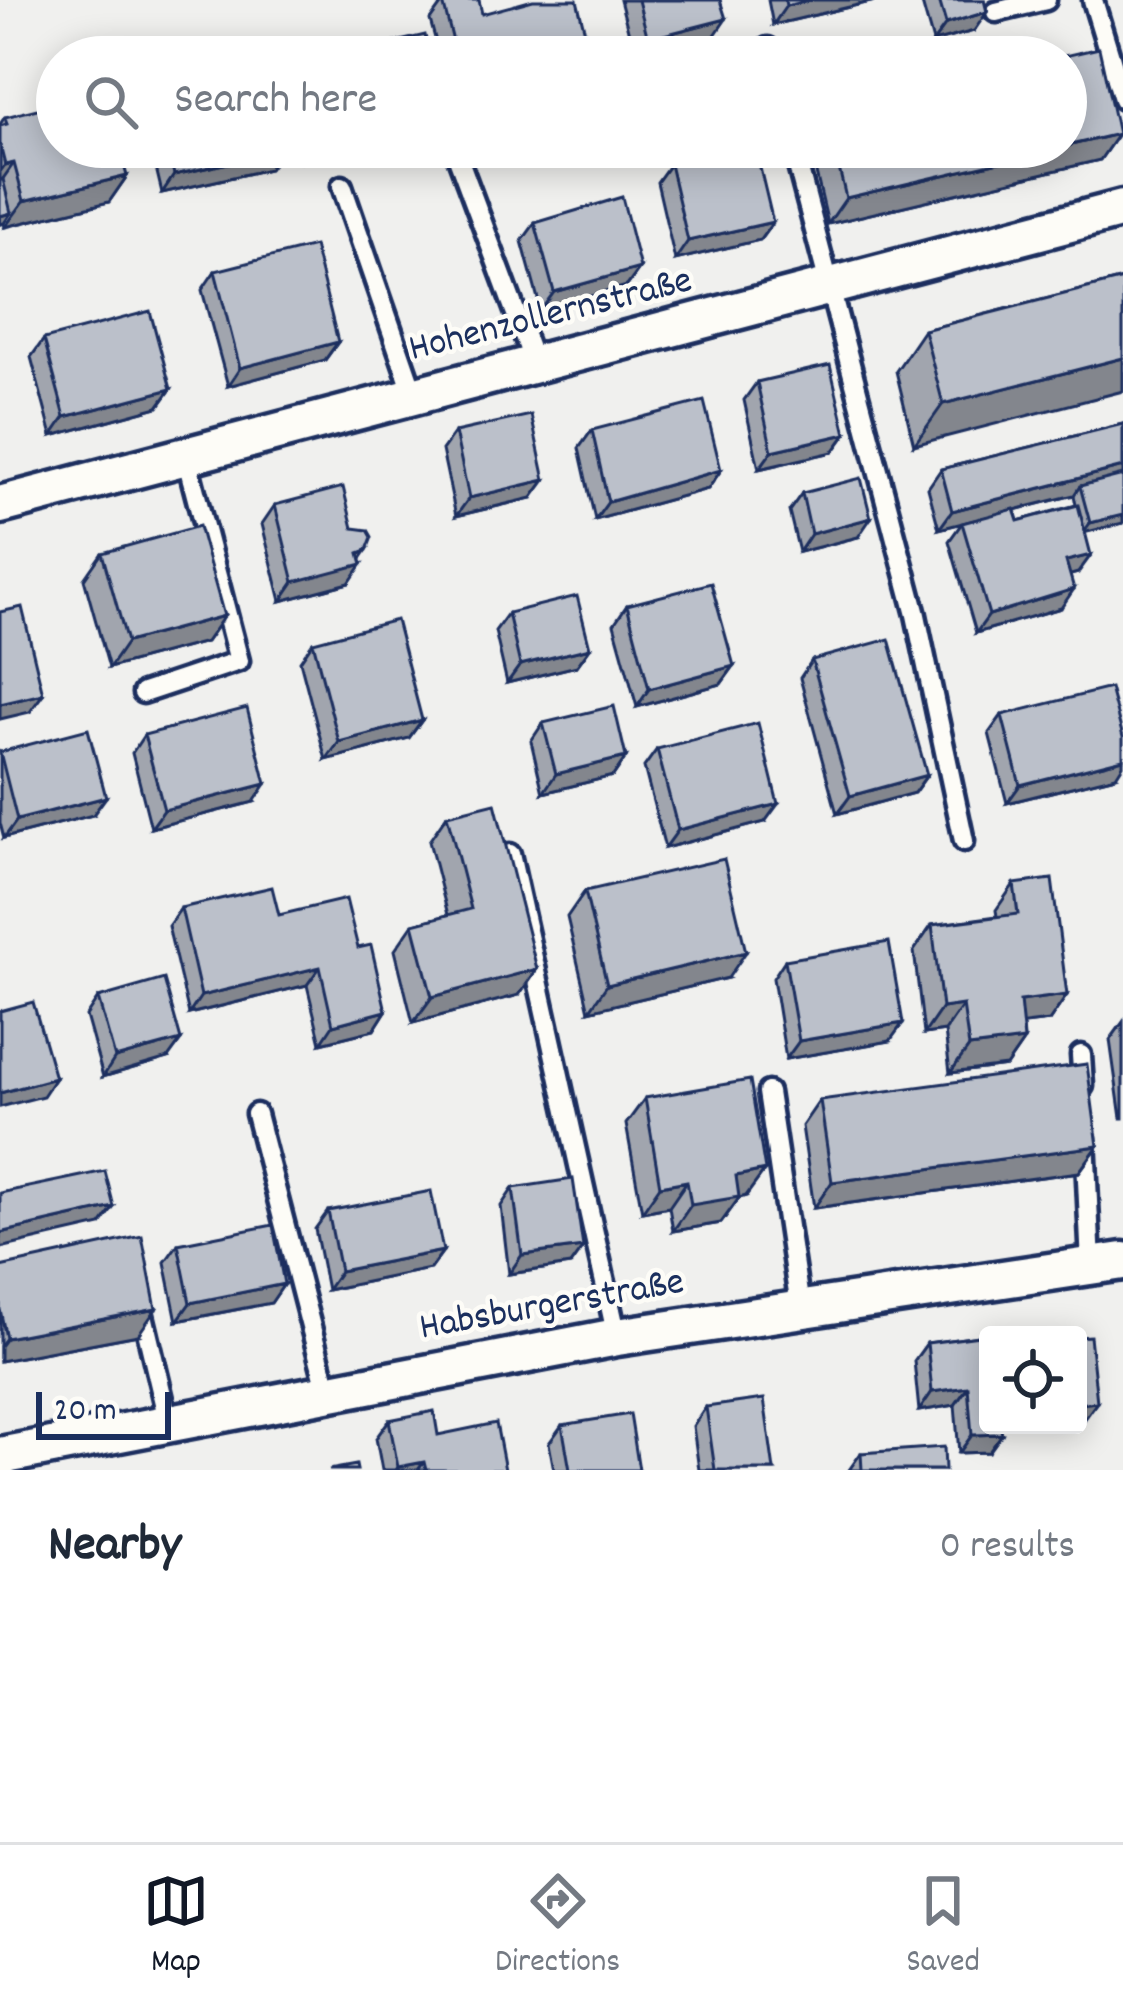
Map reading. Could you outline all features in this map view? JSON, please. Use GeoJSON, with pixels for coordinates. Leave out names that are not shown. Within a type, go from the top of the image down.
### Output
{"type":"FeatureCollection","features":[{"type":"Feature","properties":{"kind":"street","name":"Hohenzollernstraße"},"geometry":{"type":"LineString","coordinates":[[0,505],[185,453],[830,290],[1123,209]]}},
{"type":"Feature","properties":{"kind":"street","name":"Habsburgerstraße"},"geometry":{"type":"LineString","coordinates":[[0,1456],[327,1389],[617,1337],[1107,1263]]}},
{"type":"Feature","properties":{"kind":"lane"},"geometry":{"type":"LineString","coordinates":[[996,11],[1046,0]]}},
{"type":"Feature","properties":{"kind":"lane"},"geometry":{"type":"LineString","coordinates":[[1093,0],[1123,99]]}},
{"type":"Feature","properties":{"kind":"lane"},"geometry":{"type":"LineString","coordinates":[[462,168],[535,365]]}},
{"type":"Feature","properties":{"kind":"lane"},"geometry":{"type":"LineString","coordinates":[[798,168],[916,615],[964,841]]}},
{"type":"Feature","properties":{"kind":"lane"},"geometry":{"type":"LineString","coordinates":[[342,186],[414,395]]}},
{"type":"Feature","properties":{"kind":"lane"},"geometry":{"type":"LineString","coordinates":[[143,693],[238,661],[185,453]]}},
{"type":"Feature","properties":{"kind":"lane"},"geometry":{"type":"LineString","coordinates":[[510,854],[617,1337]]}},
{"type":"Feature","properties":{"kind":"lane"},"geometry":{"type":"LineString","coordinates":[[1082,1055],[1084,1102]]}},
{"type":"Feature","properties":{"kind":"lane"},"geometry":{"type":"LineString","coordinates":[[768,1092],[800,1307]]}},
{"type":"Feature","properties":{"kind":"lane"},"geometry":{"type":"LineString","coordinates":[[256,1114],[327,1389]]}},
{"type":"Feature","properties":{"kind":"lane"},"geometry":{"type":"LineString","coordinates":[[1085,1125],[1107,1263]]}},
{"type":"Feature","properties":{"kind":"lane"},"geometry":{"type":"LineString","coordinates":[[135,1280],[168,1420]]}},
{"type":"Feature","properties":{"kind":"building"},"geometry":{"type":"Polygon","coordinates":[[[479,0],[482,14],[533,0],[577,0],[586,36],[452,36],[443,2],[479,0]]]}},
{"type":"Feature","properties":{"kind":"building"},"geometry":{"type":"Polygon","coordinates":[[[638,0],[720,0],[726,19],[647,36],[638,0]]]}},
{"type":"Feature","properties":{"kind":"building"},"geometry":{"type":"Polygon","coordinates":[[[939,0],[984,0],[987,12],[946,24],[939,0]]]}},
{"type":"Feature","properties":{"kind":"building"},"geometry":{"type":"Polygon","coordinates":[[[1099,48],[1118,134],[1087,141],[1087,51],[1099,48]]]}},
{"type":"Feature","properties":{"kind":"building"},"geometry":{"type":"Polygon","coordinates":[[[36,109],[36,168],[125,168],[127,176],[24,201],[14,163],[5,165],[0,145],[5,117],[36,109]]]}},
{"type":"Feature","properties":{"kind":"building"},"geometry":{"type":"Polygon","coordinates":[[[172,168],[206,168],[174,175],[172,168]]]}},
{"type":"Feature","properties":{"kind":"building"},"geometry":{"type":"Polygon","coordinates":[[[671,168],[760,168],[773,222],[688,241],[671,168]]]}},
{"type":"Feature","properties":{"kind":"building"},"geometry":{"type":"Polygon","coordinates":[[[839,168],[974,168],[846,198],[839,168]]]}},
{"type":"Feature","properties":{"kind":"building"},"geometry":{"type":"Polygon","coordinates":[[[0,180],[11,213],[0,216],[0,180]]]}},
{"type":"Feature","properties":{"kind":"building"},"geometry":{"type":"Polygon","coordinates":[[[622,197],[640,268],[554,292],[535,223],[622,197]]]}},
{"type":"Feature","properties":{"kind":"building"},"geometry":{"type":"Polygon","coordinates":[[[314,246],[338,342],[240,368],[215,271],[314,246]]]}},
{"type":"Feature","properties":{"kind":"building"},"geometry":{"type":"Polygon","coordinates":[[[1123,279],[1123,358],[943,404],[924,330],[1123,279]]]}},
{"type":"Feature","properties":{"kind":"building"},"geometry":{"type":"Polygon","coordinates":[[[150,311],[171,389],[65,417],[44,339],[150,311]]]}},
{"type":"Feature","properties":{"kind":"building"},"geometry":{"type":"Polygon","coordinates":[[[830,365],[846,434],[772,451],[757,382],[830,365]]]}},
{"type":"Feature","properties":{"kind":"building"},"geometry":{"type":"Polygon","coordinates":[[[704,401],[721,470],[608,502],[592,430],[704,401]]]}},
{"type":"Feature","properties":{"kind":"building"},"geometry":{"type":"Polygon","coordinates":[[[531,415],[545,480],[469,498],[455,432],[531,415]]]}},
{"type":"Feature","properties":{"kind":"building"},"geometry":{"type":"Polygon","coordinates":[[[1123,424],[1123,467],[952,511],[941,469],[1123,424]]]}},
{"type":"Feature","properties":{"kind":"building"},"geometry":{"type":"Polygon","coordinates":[[[1123,475],[1123,515],[1090,523],[1080,486],[1123,475]]]}},
{"type":"Feature","properties":{"kind":"building"},"geometry":{"type":"Polygon","coordinates":[[[861,478],[871,518],[811,534],[802,493],[861,478]]]}},
{"type":"Feature","properties":{"kind":"building"},"geometry":{"type":"Polygon","coordinates":[[[343,487],[353,528],[368,530],[372,537],[367,550],[359,553],[362,564],[294,582],[275,505],[343,487]]]}},
{"type":"Feature","properties":{"kind":"building"},"geometry":{"type":"Polygon","coordinates":[[[1078,505],[1091,555],[1066,561],[1074,589],[989,615],[962,523],[1014,509],[1018,521],[1078,505]]]}},
{"type":"Feature","properties":{"kind":"building"},"geometry":{"type":"Polygon","coordinates":[[[199,526],[224,616],[127,642],[102,553],[199,526]]]}},
{"type":"Feature","properties":{"kind":"building"},"geometry":{"type":"Polygon","coordinates":[[[711,583],[734,666],[649,689],[627,605],[711,583]]]}},
{"type":"Feature","properties":{"kind":"building"},"geometry":{"type":"Polygon","coordinates":[[[577,596],[590,648],[520,665],[508,613],[577,596]]]}},
{"type":"Feature","properties":{"kind":"building"},"geometry":{"type":"Polygon","coordinates":[[[22,607],[43,694],[0,704],[0,612],[22,607]]]}},
{"type":"Feature","properties":{"kind":"building"},"geometry":{"type":"Polygon","coordinates":[[[396,620],[422,720],[339,742],[313,642],[396,620]]]}},
{"type":"Feature","properties":{"kind":"building"},"geometry":{"type":"Polygon","coordinates":[[[889,639],[927,775],[850,796],[812,660],[889,639]]]}},
{"type":"Feature","properties":{"kind":"building"},"geometry":{"type":"Polygon","coordinates":[[[1110,688],[1123,737],[1123,759],[1020,785],[1002,715],[1110,688]]]}},
{"type":"Feature","properties":{"kind":"building"},"geometry":{"type":"Polygon","coordinates":[[[614,706],[626,757],[556,774],[543,723],[614,706]]]}},
{"type":"Feature","properties":{"kind":"building"},"geometry":{"type":"Polygon","coordinates":[[[247,708],[266,784],[164,810],[144,735],[247,708]]]}},
{"type":"Feature","properties":{"kind":"building"},"geometry":{"type":"Polygon","coordinates":[[[758,723],[778,804],[678,830],[657,749],[758,723]]]}},
{"type":"Feature","properties":{"kind":"building"},"geometry":{"type":"Polygon","coordinates":[[[88,729],[106,797],[17,820],[0,752],[88,729]]]}},
{"type":"Feature","properties":{"kind":"building"},"geometry":{"type":"Polygon","coordinates":[[[495,803],[537,969],[432,997],[413,924],[471,909],[447,815],[495,803]]]}},
{"type":"Feature","properties":{"kind":"building"},"geometry":{"type":"Polygon","coordinates":[[[724,859],[746,952],[607,985],[585,891],[724,859]]]}},
{"type":"Feature","properties":{"kind":"building"},"geometry":{"type":"Polygon","coordinates":[[[1052,879],[1067,995],[1020,1001],[1024,1040],[969,1047],[963,1005],[942,1008],[932,925],[1018,914],[1014,884],[1052,879]]]}},
{"type":"Feature","properties":{"kind":"building"},"geometry":{"type":"Polygon","coordinates":[[[272,887],[279,915],[346,899],[358,948],[371,945],[386,1011],[333,1025],[320,967],[201,996],[181,908],[272,887]]]}},
{"type":"Feature","properties":{"kind":"building"},"geometry":{"type":"Polygon","coordinates":[[[889,942],[903,1023],[799,1041],[785,960],[889,942]]]}},
{"type":"Feature","properties":{"kind":"building"},"geometry":{"type":"Polygon","coordinates":[[[164,979],[181,1040],[115,1058],[98,998],[164,979]]]}},
{"type":"Feature","properties":{"kind":"building"},"geometry":{"type":"Polygon","coordinates":[[[33,1002],[55,1078],[0,1093],[0,1011],[33,1002]]]}},
{"type":"Feature","properties":{"kind":"building"},"geometry":{"type":"Polygon","coordinates":[[[1087,1064],[1098,1146],[832,1182],[820,1100],[1087,1064]]]}},
{"type":"Feature","properties":{"kind":"building"},"geometry":{"type":"Polygon","coordinates":[[[750,1080],[765,1170],[736,1176],[739,1197],[691,1205],[687,1181],[660,1186],[645,1098],[750,1080]]]}},
{"type":"Feature","properties":{"kind":"building"},"geometry":{"type":"Polygon","coordinates":[[[105,1171],[114,1207],[0,1233],[0,1193],[105,1171]]]}},
{"type":"Feature","properties":{"kind":"building"},"geometry":{"type":"Polygon","coordinates":[[[573,1179],[583,1247],[522,1255],[513,1188],[573,1179]]]}},
{"type":"Feature","properties":{"kind":"building"},"geometry":{"type":"Polygon","coordinates":[[[431,1191],[443,1251],[340,1271],[328,1211],[431,1191]]]}},
{"type":"Feature","properties":{"kind":"building"},"geometry":{"type":"Polygon","coordinates":[[[273,1225],[284,1284],[190,1303],[178,1244],[273,1225]]]}},
{"type":"Feature","properties":{"kind":"building"},"geometry":{"type":"Polygon","coordinates":[[[142,1236],[156,1309],[6,1338],[0,1267],[142,1236]]]}},
{"type":"Feature","properties":{"kind":"building"},"geometry":{"type":"Polygon","coordinates":[[[979,1336],[979,1434],[1002,1434],[972,1435],[968,1387],[932,1392],[927,1343],[979,1336]]]}},
{"type":"Feature","properties":{"kind":"building"},"geometry":{"type":"Polygon","coordinates":[[[1087,1336],[1097,1402],[1087,1403],[1087,1336]]]}},
{"type":"Feature","properties":{"kind":"building"},"geometry":{"type":"Polygon","coordinates":[[[764,1399],[774,1470],[715,1470],[706,1407],[764,1399]]]}},
{"type":"Feature","properties":{"kind":"building"},"geometry":{"type":"Polygon","coordinates":[[[434,1411],[438,1435],[496,1423],[505,1470],[426,1470],[424,1462],[398,1467],[389,1420],[434,1411]]]}},
{"type":"Feature","properties":{"kind":"building"},"geometry":{"type":"Polygon","coordinates":[[[630,1414],[639,1470],[570,1470],[562,1425],[630,1414]]]}},
{"type":"Feature","properties":{"kind":"building"},"geometry":{"type":"Polygon","coordinates":[[[944,1447],[945,1470],[862,1470],[861,1453],[944,1447]]]}}]}
